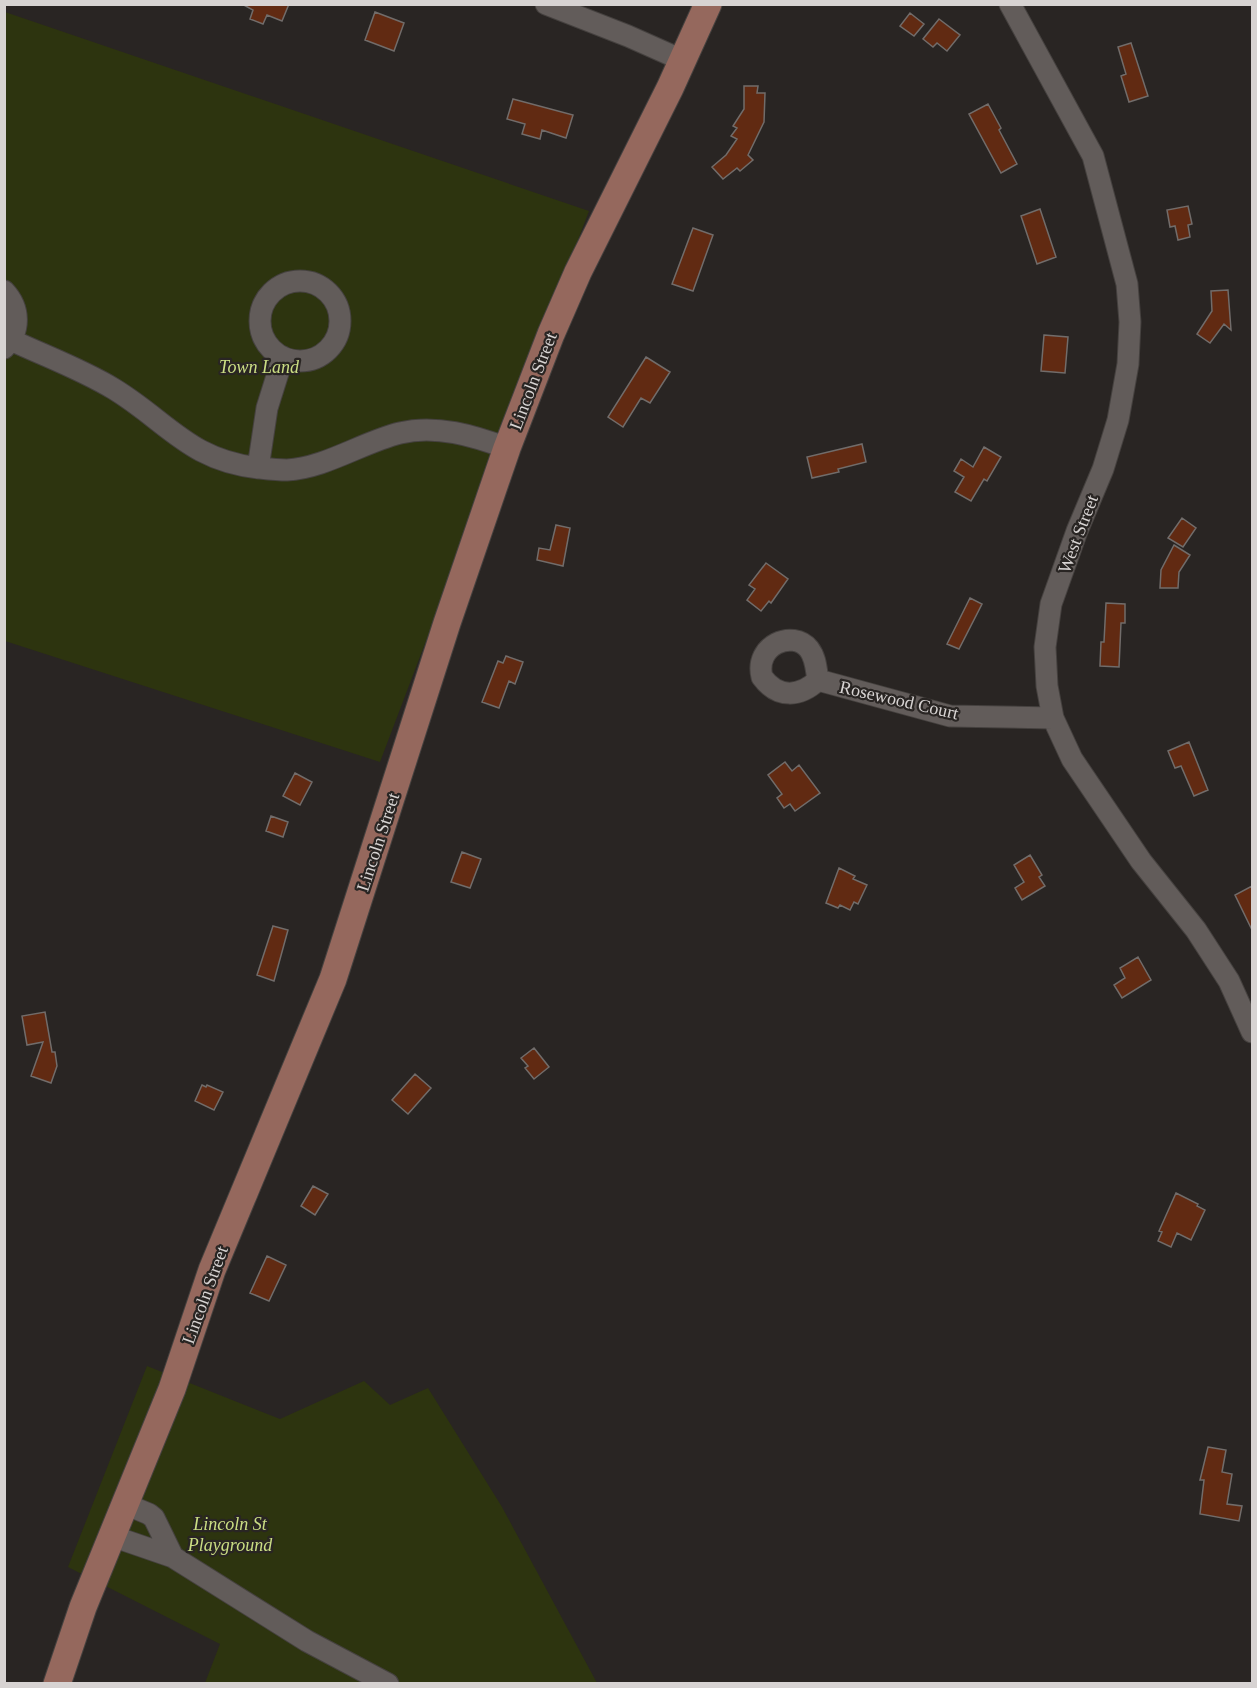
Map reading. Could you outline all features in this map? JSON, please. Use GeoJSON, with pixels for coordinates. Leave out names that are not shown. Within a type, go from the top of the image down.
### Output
{"type":"FeatureCollection","features":[{"type":"Feature","properties":{"kind":"main road","name":"Lincoln Street"},"geometry":{"type":"LineString","coordinates":[[57,1683],[83,1607],[172,1389],[212,1270],[333,979],[458,591],[507,448],[551,334],[578,272],[708,4]]}},
{"type":"Feature","properties":{"kind":"street"},"geometry":{"type":"LineString","coordinates":[[546,4],[682,60]]}},
{"type":"Feature","properties":{"kind":"street","name":"West Street"},"geometry":{"type":"LineString","coordinates":[[1010,4],[1093,156],[1127,284],[1130,322],[1128,364],[1118,420],[1103,469],[1077,531],[1051,604],[1045,647],[1047,686],[1053,718],[1072,759],[1141,861],[1196,930],[1229,981],[1252,1032]]}},
{"type":"Feature","properties":{"kind":"street"},"geometry":{"type":"LineString","coordinates":[[4,291],[11,298],[16,310],[17,323],[8,344],[84,372],[148,413],[177,437],[227,463],[287,470],[306,466],[402,432],[428,430],[454,432],[507,448]]}},
{"type":"Feature","properties":{"kind":"street"},"geometry":{"type":"LineString","coordinates":[[258,468],[267,408],[283,357]]}},
{"type":"Feature","properties":{"kind":"street","name":"Rosewood Court"},"geometry":{"type":"LineString","coordinates":[[818,680],[950,716],[1053,718]]}},
{"type":"Feature","properties":{"kind":"street"},"geometry":{"type":"LineString","coordinates":[[125,1504],[154,1518],[173,1557]]}},
{"type":"Feature","properties":{"kind":"street"},"geometry":{"type":"LineString","coordinates":[[112,1536],[173,1557],[307,1641],[388,1683]]}},
{"type":"Feature","properties":{"kind":"green space","name":"Town Land"},"geometry":{"type":"Polygon","coordinates":[[[5,12],[589,211],[380,762],[5,641],[5,12]]]}},
{"type":"Feature","properties":{"kind":"green space","name":"Lincoln St Playground"},"geometry":{"type":"Polygon","coordinates":[[[147,1366],[280,1419],[364,1381],[390,1405],[428,1388],[502,1507],[597,1683],[205,1683],[220,1644],[68,1567],[147,1366]]]}},
{"type":"Feature","properties":{"kind":"building"},"geometry":{"type":"Polygon","coordinates":[[[242,4],[289,4],[282,21],[267,15],[263,24],[250,19],[253,10],[242,4]]]}},
{"type":"Feature","properties":{"kind":"building"},"geometry":{"type":"Polygon","coordinates":[[[375,12],[404,23],[394,51],[365,40],[375,12]]]}},
{"type":"Feature","properties":{"kind":"building"},"geometry":{"type":"Polygon","coordinates":[[[910,13],[924,24],[914,36],[900,26],[910,13]]]}},
{"type":"Feature","properties":{"kind":"building"},"geometry":{"type":"Polygon","coordinates":[[[939,19],[960,35],[947,51],[937,43],[933,47],[923,39],[939,19]]]}},
{"type":"Feature","properties":{"kind":"building"},"geometry":{"type":"Polygon","coordinates":[[[1131,43],[1148,96],[1129,102],[1121,76],[1126,74],[1118,47],[1131,43]]]}},
{"type":"Feature","properties":{"kind":"building"},"geometry":{"type":"Polygon","coordinates":[[[744,86],[758,86],[757,93],[765,93],[764,122],[748,155],[753,160],[740,171],[737,168],[723,179],[712,167],[726,155],[737,139],[731,136],[737,128],[733,126],[744,109],[744,86]]]}},
{"type":"Feature","properties":{"kind":"building"},"geometry":{"type":"Polygon","coordinates":[[[513,99],[573,115],[566,138],[542,130],[540,139],[522,134],[525,124],[507,119],[513,99]]]}},
{"type":"Feature","properties":{"kind":"building"},"geometry":{"type":"Polygon","coordinates":[[[988,104],[1017,164],[1001,173],[969,114],[988,104]]]}},
{"type":"Feature","properties":{"kind":"building"},"geometry":{"type":"Polygon","coordinates":[[[1188,206],[1192,224],[1188,225],[1190,237],[1178,240],[1175,226],[1170,227],[1167,210],[1188,206]]]}},
{"type":"Feature","properties":{"kind":"building"},"geometry":{"type":"Polygon","coordinates":[[[1040,209],[1056,257],[1037,264],[1021,216],[1040,209]]]}},
{"type":"Feature","properties":{"kind":"building"},"geometry":{"type":"Polygon","coordinates":[[[693,228],[713,235],[693,291],[672,284],[693,228]]]}},
{"type":"Feature","properties":{"kind":"building"},"geometry":{"type":"Polygon","coordinates":[[[1228,290],[1231,330],[1224,324],[1210,343],[1197,334],[1212,311],[1211,291],[1228,290]]]}},
{"type":"Feature","properties":{"kind":"building"},"geometry":{"type":"Polygon","coordinates":[[[1044,335],[1068,337],[1065,373],[1041,371],[1044,335]]]}},
{"type":"Feature","properties":{"kind":"building"},"geometry":{"type":"Polygon","coordinates":[[[646,357],[670,372],[650,403],[641,398],[623,427],[608,417],[646,357]]]}},
{"type":"Feature","properties":{"kind":"building"},"geometry":{"type":"Polygon","coordinates":[[[862,444],[866,462],[838,469],[839,472],[812,478],[807,457],[862,444]]]}},
{"type":"Feature","properties":{"kind":"building"},"geometry":{"type":"Polygon","coordinates":[[[984,447],[1001,457],[987,481],[984,479],[971,501],[955,492],[964,477],[954,471],[961,459],[973,467],[984,447]]]}},
{"type":"Feature","properties":{"kind":"building"},"geometry":{"type":"Polygon","coordinates":[[[1182,518],[1196,528],[1183,547],[1168,538],[1182,518]]]}},
{"type":"Feature","properties":{"kind":"building"},"geometry":{"type":"Polygon","coordinates":[[[556,525],[570,528],[563,566],[537,560],[539,548],[550,550],[556,525]]]}},
{"type":"Feature","properties":{"kind":"building"},"geometry":{"type":"Polygon","coordinates":[[[1174,545],[1190,555],[1179,572],[1178,588],[1160,588],[1161,570],[1174,545]]]}},
{"type":"Feature","properties":{"kind":"building"},"geometry":{"type":"Polygon","coordinates":[[[766,563],[788,579],[771,603],[769,601],[761,611],[747,600],[755,589],[749,585],[766,563]]]}},
{"type":"Feature","properties":{"kind":"building"},"geometry":{"type":"Polygon","coordinates":[[[970,598],[982,604],[959,649],[947,644],[970,598]]]}},
{"type":"Feature","properties":{"kind":"building"},"geometry":{"type":"Polygon","coordinates":[[[1106,603],[1125,604],[1125,623],[1121,623],[1119,667],[1100,666],[1106,603]]]}},
{"type":"Feature","properties":{"kind":"building"},"geometry":{"type":"Polygon","coordinates":[[[506,656],[523,662],[515,684],[509,681],[499,708],[482,702],[498,661],[503,663],[506,656]]]}},
{"type":"Feature","properties":{"kind":"building"},"geometry":{"type":"Polygon","coordinates":[[[1189,742],[1208,790],[1194,796],[1181,766],[1175,768],[1168,751],[1189,742]]]}},
{"type":"Feature","properties":{"kind":"building"},"geometry":{"type":"Polygon","coordinates":[[[785,762],[792,771],[799,765],[820,793],[795,811],[790,804],[784,808],[777,798],[782,794],[768,775],[785,762]]]}},
{"type":"Feature","properties":{"kind":"building"},"geometry":{"type":"Polygon","coordinates":[[[295,773],[312,782],[300,805],[283,796],[295,773]]]}},
{"type":"Feature","properties":{"kind":"building"},"geometry":{"type":"Polygon","coordinates":[[[271,816],[288,822],[283,837],[266,831],[271,816]]]}},
{"type":"Feature","properties":{"kind":"building"},"geometry":{"type":"Polygon","coordinates":[[[462,852],[481,859],[470,888],[451,882],[462,852]]]}},
{"type":"Feature","properties":{"kind":"building"},"geometry":{"type":"Polygon","coordinates":[[[1030,855],[1042,875],[1039,877],[1045,886],[1022,900],[1015,888],[1024,882],[1014,865],[1030,855]]]}},
{"type":"Feature","properties":{"kind":"building"},"geometry":{"type":"Polygon","coordinates":[[[839,868],[855,876],[853,879],[867,885],[858,904],[854,902],[850,910],[840,905],[838,908],[826,903],[839,868]]]}},
{"type":"Feature","properties":{"kind":"building"},"geometry":{"type":"Polygon","coordinates":[[[1252,886],[1252,930],[1235,895],[1252,886]]]}},
{"type":"Feature","properties":{"kind":"building"},"geometry":{"type":"Polygon","coordinates":[[[273,926],[288,930],[274,981],[257,975],[273,926]]]}},
{"type":"Feature","properties":{"kind":"building"},"geometry":{"type":"Polygon","coordinates":[[[1138,957],[1151,980],[1122,998],[1114,985],[1125,978],[1120,968],[1138,957]]]}},
{"type":"Feature","properties":{"kind":"building"},"geometry":{"type":"Polygon","coordinates":[[[45,1012],[52,1052],[55,1052],[57,1066],[51,1083],[31,1076],[43,1042],[27,1045],[22,1016],[45,1012]]]}},
{"type":"Feature","properties":{"kind":"building"},"geometry":{"type":"Polygon","coordinates":[[[534,1048],[549,1067],[534,1079],[525,1068],[528,1066],[521,1058],[534,1048]]]}},
{"type":"Feature","properties":{"kind":"building"},"geometry":{"type":"Polygon","coordinates":[[[415,1074],[431,1088],[408,1114],[392,1100],[415,1074]]]}},
{"type":"Feature","properties":{"kind":"building"},"geometry":{"type":"Polygon","coordinates":[[[202,1085],[223,1092],[214,1110],[195,1101],[202,1085]]]}},
{"type":"Feature","properties":{"kind":"building"},"geometry":{"type":"Polygon","coordinates":[[[313,1186],[328,1194],[315,1215],[301,1206],[313,1186]]]}},
{"type":"Feature","properties":{"kind":"building"},"geometry":{"type":"Polygon","coordinates":[[[1176,1193],[1205,1210],[1191,1240],[1177,1233],[1171,1247],[1158,1241],[1162,1232],[1159,1231],[1176,1193]]]}},
{"type":"Feature","properties":{"kind":"building"},"geometry":{"type":"Polygon","coordinates":[[[267,1256],[286,1265],[269,1301],[250,1293],[267,1256]]]}},
{"type":"Feature","properties":{"kind":"building"},"geometry":{"type":"Polygon","coordinates":[[[1208,1447],[1226,1450],[1222,1472],[1232,1474],[1227,1504],[1242,1506],[1239,1521],[1200,1514],[1204,1480],[1200,1480],[1208,1447]]]}}]}
